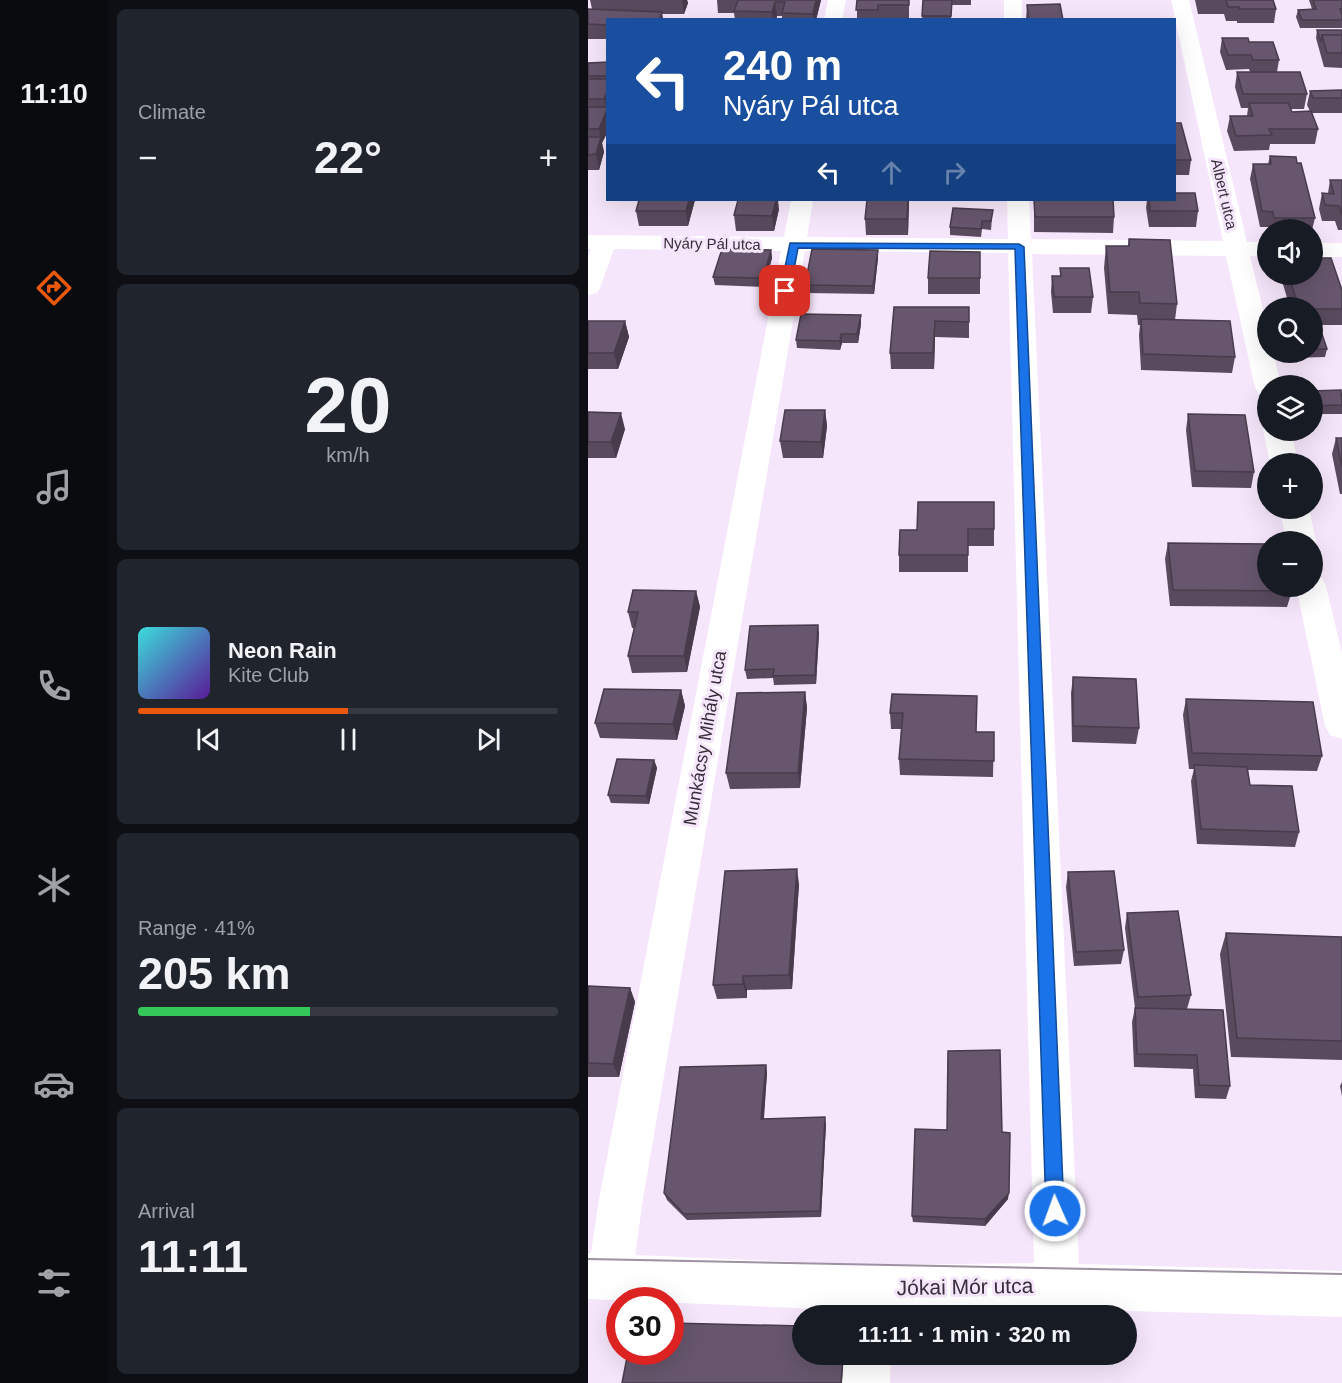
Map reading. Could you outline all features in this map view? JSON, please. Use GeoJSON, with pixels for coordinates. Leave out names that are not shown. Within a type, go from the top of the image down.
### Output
{"type":"FeatureCollection","features":[{"type":"Feature","properties":{"kind":"street"},"geometry":{"type":"LineString","coordinates":[[833,18],[837,0]]}},
{"type":"Feature","properties":{"kind":"street"},"geometry":{"type":"LineString","coordinates":[[1013,0],[1013,18]]}},
{"type":"Feature","properties":{"kind":"street","name":"Albert utca"},"geometry":{"type":"LineString","coordinates":[[1180,0],[1265,375]]}},
{"type":"Feature","properties":{"kind":"street","name":"Munkácsy Mihály utca"},"geometry":{"type":"LineString","coordinates":[[599,1276],[621,1199],[802,201]]}},
{"type":"Feature","properties":{"kind":"street"},"geometry":{"type":"LineString","coordinates":[[1018,201],[1057,1286]]}},
{"type":"Feature","properties":{"kind":"street"},"geometry":{"type":"LineString","coordinates":[[588,288],[597,242]]}},
{"type":"Feature","properties":{"kind":"street","name":"Nyáry Pál utca"},"geometry":{"type":"LineString","coordinates":[[597,242],[1257,249]]}},
{"type":"Feature","properties":{"kind":"street"},"geometry":{"type":"LineString","coordinates":[[1323,250],[1342,250]]}},
{"type":"Feature","properties":{"kind":"street"},"geometry":{"type":"LineString","coordinates":[[1313,597],[1342,726]]}},
{"type":"Feature","properties":{"kind":"street","name":"Jókai Mór utca"},"geometry":{"type":"LineString","coordinates":[[599,1276],[870,1302],[1057,1286],[1342,1294]]}},
{"type":"Feature","properties":{"kind":"street"},"geometry":{"type":"LineString","coordinates":[[866,1383],[867,1365]]}},
{"type":"Feature","properties":{"kind":"building"},"geometry":{"type":"Polygon","coordinates":[[[738,0],[816,0],[813,14],[782,13],[785,2],[775,2],[772,12],[734,11],[738,0]]]}},
{"type":"Feature","properties":{"kind":"building"},"geometry":{"type":"Polygon","coordinates":[[[857,0],[909,0],[909,5],[878,5],[878,10],[856,10],[857,0]]]}},
{"type":"Feature","properties":{"kind":"building"},"geometry":{"type":"Polygon","coordinates":[[[923,0],[952,0],[951,16],[922,16],[923,0]]]}},
{"type":"Feature","properties":{"kind":"building"},"geometry":{"type":"Polygon","coordinates":[[[1226,0],[1273,0],[1276,9],[1239,9],[1239,7],[1228,7],[1226,0]]]}},
{"type":"Feature","properties":{"kind":"building"},"geometry":{"type":"Polygon","coordinates":[[[1313,0],[1342,0],[1342,9],[1340,9],[1342,20],[1302,20],[1298,10],[1316,9],[1313,0]]]}},
{"type":"Feature","properties":{"kind":"building"},"geometry":{"type":"Polygon","coordinates":[[[1060,4],[1063,18],[1029,18],[1027,5],[1060,4]]]}},
{"type":"Feature","properties":{"kind":"building"},"geometry":{"type":"Polygon","coordinates":[[[588,9],[662,12],[660,18],[606,18],[606,25],[588,24],[588,9]]]}},
{"type":"Feature","properties":{"kind":"building"},"geometry":{"type":"Polygon","coordinates":[[[1317,30],[1342,30],[1342,35],[1322,35],[1321,42],[1317,30]]]}},
{"type":"Feature","properties":{"kind":"building"},"geometry":{"type":"Polygon","coordinates":[[[1322,35],[1342,35],[1342,53],[1327,53],[1322,35]]]}},
{"type":"Feature","properties":{"kind":"building"},"geometry":{"type":"Polygon","coordinates":[[[1222,38],[1248,38],[1249,42],[1273,42],[1279,60],[1253,60],[1251,55],[1228,55],[1222,38]]]}},
{"type":"Feature","properties":{"kind":"building"},"geometry":{"type":"Polygon","coordinates":[[[606,62],[606,76],[588,76],[588,63],[606,62]]]}},
{"type":"Feature","properties":{"kind":"building"},"geometry":{"type":"Polygon","coordinates":[[[1237,72],[1300,72],[1307,94],[1243,94],[1237,72]]]}},
{"type":"Feature","properties":{"kind":"building"},"geometry":{"type":"Polygon","coordinates":[[[588,79],[606,79],[604,99],[588,99],[588,79]]]}},
{"type":"Feature","properties":{"kind":"building"},"geometry":{"type":"Polygon","coordinates":[[[1342,90],[1342,98],[1313,98],[1310,91],[1342,90]]]}},
{"type":"Feature","properties":{"kind":"building"},"geometry":{"type":"Polygon","coordinates":[[[1249,103],[1288,103],[1292,112],[1311,111],[1318,129],[1269,129],[1272,135],[1236,136],[1230,116],[1253,116],[1249,103]]]}},
{"type":"Feature","properties":{"kind":"building"},"geometry":{"type":"Polygon","coordinates":[[[588,107],[606,107],[599,129],[588,129],[588,107]]]}},
{"type":"Feature","properties":{"kind":"building"},"geometry":{"type":"Polygon","coordinates":[[[1176,123],[1181,123],[1191,160],[1176,160],[1176,123]]]}},
{"type":"Feature","properties":{"kind":"building"},"geometry":{"type":"Polygon","coordinates":[[[588,137],[601,137],[596,154],[588,155],[588,137]]]}},
{"type":"Feature","properties":{"kind":"building"},"geometry":{"type":"Polygon","coordinates":[[[1270,156],[1296,157],[1297,163],[1301,163],[1315,218],[1274,218],[1273,212],[1262,211],[1253,164],[1271,164],[1270,156]]]}},
{"type":"Feature","properties":{"kind":"building"},"geometry":{"type":"Polygon","coordinates":[[[1330,180],[1342,180],[1342,215],[1339,206],[1325,205],[1322,193],[1334,194],[1330,180]]]}},
{"type":"Feature","properties":{"kind":"building"},"geometry":{"type":"Polygon","coordinates":[[[1176,193],[1195,193],[1198,211],[1150,211],[1149,201],[1176,201],[1176,193]]]}},
{"type":"Feature","properties":{"kind":"building"},"geometry":{"type":"Polygon","coordinates":[[[639,201],[689,201],[686,211],[636,211],[639,201]]]}},
{"type":"Feature","properties":{"kind":"building"},"geometry":{"type":"Polygon","coordinates":[[[738,201],[776,201],[772,216],[734,215],[738,201]]]}},
{"type":"Feature","properties":{"kind":"building"},"geometry":{"type":"Polygon","coordinates":[[[867,201],[908,201],[907,219],[865,219],[867,201]]]}},
{"type":"Feature","properties":{"kind":"building"},"geometry":{"type":"Polygon","coordinates":[[[1034,201],[1113,201],[1114,217],[1035,217],[1034,201]]]}},
{"type":"Feature","properties":{"kind":"building"},"geometry":{"type":"Polygon","coordinates":[[[953,208],[993,210],[991,221],[982,221],[981,229],[950,227],[953,208]]]}},
{"type":"Feature","properties":{"kind":"building"},"geometry":{"type":"Polygon","coordinates":[[[1129,239],[1170,240],[1177,304],[1140,303],[1139,292],[1110,292],[1106,246],[1129,246],[1129,239]]]}},
{"type":"Feature","properties":{"kind":"building"},"geometry":{"type":"Polygon","coordinates":[[[722,249],[771,250],[763,278],[713,277],[722,249]]]}},
{"type":"Feature","properties":{"kind":"building"},"geometry":{"type":"Polygon","coordinates":[[[812,249],[878,250],[873,286],[805,285],[812,249]]]}},
{"type":"Feature","properties":{"kind":"building"},"geometry":{"type":"Polygon","coordinates":[[[930,251],[980,252],[980,278],[928,278],[930,251]]]}},
{"type":"Feature","properties":{"kind":"building"},"geometry":{"type":"Polygon","coordinates":[[[1323,258],[1331,258],[1342,290],[1342,309],[1323,309],[1323,297],[1295,297],[1292,285],[1323,285],[1323,258]]]}},
{"type":"Feature","properties":{"kind":"building"},"geometry":{"type":"Polygon","coordinates":[[[1060,268],[1089,268],[1093,297],[1054,297],[1052,276],[1061,276],[1060,268]]]}},
{"type":"Feature","properties":{"kind":"building"},"geometry":{"type":"Polygon","coordinates":[[[894,307],[969,307],[969,322],[935,321],[933,353],[890,353],[894,307]]]}},
{"type":"Feature","properties":{"kind":"building"},"geometry":{"type":"Polygon","coordinates":[[[801,314],[861,315],[857,334],[841,334],[840,341],[796,340],[801,314]]]}},
{"type":"Feature","properties":{"kind":"building"},"geometry":{"type":"Polygon","coordinates":[[[1141,319],[1230,321],[1235,357],[1143,354],[1141,319]]]}},
{"type":"Feature","properties":{"kind":"building"},"geometry":{"type":"Polygon","coordinates":[[[588,321],[625,321],[614,353],[588,353],[588,321]]]}},
{"type":"Feature","properties":{"kind":"building"},"geometry":{"type":"Polygon","coordinates":[[[1323,337],[1327,349],[1323,349],[1323,337]]]}},
{"type":"Feature","properties":{"kind":"building"},"geometry":{"type":"Polygon","coordinates":[[[1341,390],[1342,405],[1323,406],[1323,391],[1341,390]]]}},
{"type":"Feature","properties":{"kind":"building"},"geometry":{"type":"Polygon","coordinates":[[[785,410],[825,410],[821,442],[780,441],[785,410]]]}},
{"type":"Feature","properties":{"kind":"building"},"geometry":{"type":"Polygon","coordinates":[[[588,412],[621,413],[611,442],[588,442],[588,412]]]}},
{"type":"Feature","properties":{"kind":"building"},"geometry":{"type":"Polygon","coordinates":[[[1188,414],[1245,415],[1254,472],[1195,471],[1188,414]]]}},
{"type":"Feature","properties":{"kind":"building"},"geometry":{"type":"Polygon","coordinates":[[[1336,438],[1342,438],[1342,467],[1336,438]]]}},
{"type":"Feature","properties":{"kind":"building"},"geometry":{"type":"Polygon","coordinates":[[[918,502],[994,502],[994,529],[968,529],[968,555],[899,555],[900,530],[917,530],[918,502]]]}},
{"type":"Feature","properties":{"kind":"building"},"geometry":{"type":"Polygon","coordinates":[[[1168,543],[1257,544],[1257,591],[1173,590],[1168,543]]]}},
{"type":"Feature","properties":{"kind":"building"},"geometry":{"type":"Polygon","coordinates":[[[633,590],[696,591],[684,656],[628,656],[638,612],[628,612],[633,590]]]}},
{"type":"Feature","properties":{"kind":"building"},"geometry":{"type":"Polygon","coordinates":[[[818,625],[815,675],[773,676],[774,669],[745,670],[750,626],[818,625]]]}},
{"type":"Feature","properties":{"kind":"building"},"geometry":{"type":"Polygon","coordinates":[[[1073,677],[1136,679],[1139,728],[1073,726],[1073,677]]]}},
{"type":"Feature","properties":{"kind":"building"},"geometry":{"type":"Polygon","coordinates":[[[604,689],[681,690],[673,724],[595,723],[604,689]]]}},
{"type":"Feature","properties":{"kind":"building"},"geometry":{"type":"Polygon","coordinates":[[[805,692],[798,773],[726,773],[737,693],[805,692]]]}},
{"type":"Feature","properties":{"kind":"building"},"geometry":{"type":"Polygon","coordinates":[[[892,694],[977,696],[976,732],[994,732],[994,761],[899,759],[903,713],[890,713],[892,694]]]}},
{"type":"Feature","properties":{"kind":"building"},"geometry":{"type":"Polygon","coordinates":[[[1186,699],[1313,702],[1322,756],[1192,753],[1186,699]]]}},
{"type":"Feature","properties":{"kind":"building"},"geometry":{"type":"Polygon","coordinates":[[[617,759],[654,760],[646,796],[608,795],[617,759]]]}},
{"type":"Feature","properties":{"kind":"building"},"geometry":{"type":"Polygon","coordinates":[[[1194,765],[1247,767],[1250,785],[1292,786],[1299,832],[1201,829],[1194,765]]]}},
{"type":"Feature","properties":{"kind":"building"},"geometry":{"type":"Polygon","coordinates":[[[797,869],[789,975],[743,976],[743,984],[713,985],[725,871],[797,869]]]}},
{"type":"Feature","properties":{"kind":"building"},"geometry":{"type":"Polygon","coordinates":[[[1114,871],[1124,950],[1076,952],[1068,872],[1114,871]]]}},
{"type":"Feature","properties":{"kind":"building"},"geometry":{"type":"Polygon","coordinates":[[[1178,911],[1191,995],[1138,997],[1127,913],[1178,911]]]}},
{"type":"Feature","properties":{"kind":"building"},"geometry":{"type":"Polygon","coordinates":[[[1226,933],[1342,937],[1342,1041],[1237,1038],[1226,933]]]}},
{"type":"Feature","properties":{"kind":"building"},"geometry":{"type":"Polygon","coordinates":[[[588,986],[630,988],[613,1064],[588,1063],[588,986]]]}},
{"type":"Feature","properties":{"kind":"building"},"geometry":{"type":"Polygon","coordinates":[[[1135,1008],[1223,1010],[1230,1086],[1199,1085],[1197,1055],[1137,1054],[1135,1008]]]}},
{"type":"Feature","properties":{"kind":"building"},"geometry":{"type":"Polygon","coordinates":[[[1000,1050],[1002,1132],[1010,1133],[1009,1193],[985,1219],[912,1216],[915,1129],[947,1130],[948,1051],[1000,1050]]]}},
{"type":"Feature","properties":{"kind":"building"},"geometry":{"type":"Polygon","coordinates":[[[766,1065],[761,1119],[825,1117],[820,1211],[684,1214],[664,1193],[680,1067],[766,1065]]]}},
{"type":"Feature","properties":{"kind":"building"},"geometry":{"type":"Polygon","coordinates":[[[684,1323],[792,1326],[792,1365],[842,1365],[841,1383],[622,1383],[625,1365],[684,1365],[684,1323]]]}},
{"type":"Feature","properties":{"kind":"tram line"},"geometry":{"type":"LineString","coordinates":[[588,1259],[1342,1274]]}},
{"type":"Feature","properties":{"kind":"route"},"geometry":{"type":"LineString","coordinates":[[785,291],[794,245],[1019,247],[1055,1211]]}}]}
